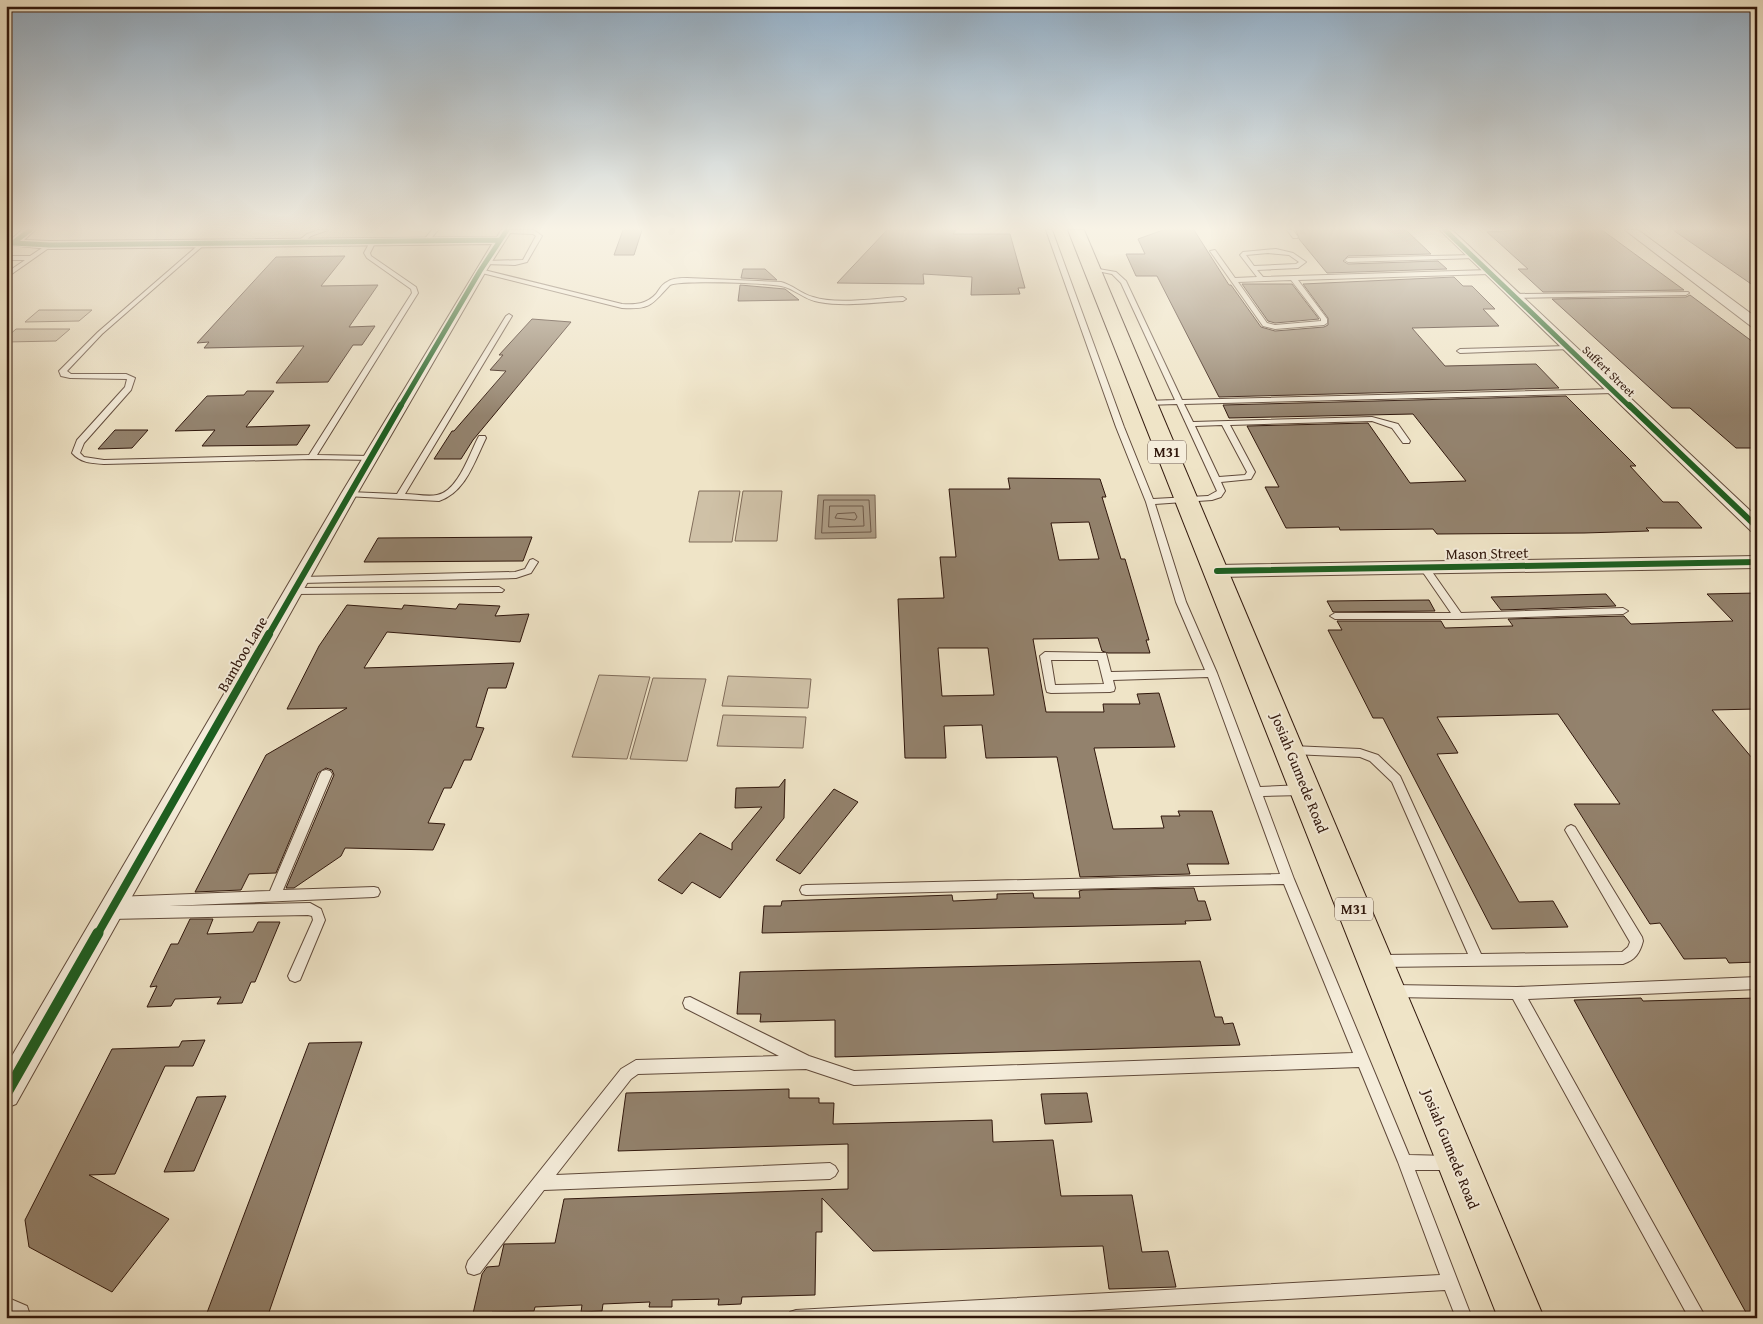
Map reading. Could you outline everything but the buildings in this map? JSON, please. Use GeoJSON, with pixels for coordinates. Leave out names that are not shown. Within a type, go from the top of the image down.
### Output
{"type":"FeatureCollection","features":[{"type":"Feature","properties":{"kind":"main road","name":"Josiah Gumede Road"},"geometry":{"type":"LineString","coordinates":[[1100,292],[1218,571],[1456,1163],[1521,1318]]}},
{"type":"Feature","properties":{"kind":"street","name":"Bamboo Lane"},"geometry":{"type":"LineString","coordinates":[[6,1094],[349,494],[468,292]]}},
{"type":"Feature","properties":{"kind":"street","name":"Suffert Street"},"geometry":{"type":"LineString","coordinates":[[1510,292],[1757,528]]}},
{"type":"Feature","properties":{"kind":"street"},"geometry":{"type":"LineString","coordinates":[[1713,292],[1757,324]]}},
{"type":"Feature","properties":{"kind":"street","name":"Mason Street"},"geometry":{"type":"LineString","coordinates":[[1218,571],[1757,562]]}},
{"type":"Feature","properties":{"kind":"street"},"geometry":{"type":"LineString","coordinates":[[6,1313],[14,1318]]}},
{"type":"Feature","properties":{"kind":"lane"},"geometry":{"type":"LineString","coordinates":[[147,292],[63,371],[64,374],[70,376],[126,376],[132,378],[128,388],[80,442],[76,452],[82,458],[104,462],[312,457],[371,458]]}},
{"type":"Feature","properties":{"kind":"lane"},"geometry":{"type":"LineString","coordinates":[[312,457],[415,292]]}},
{"type":"Feature","properties":{"kind":"lane"},"geometry":{"type":"LineString","coordinates":[[571,292],[632,307],[649,302],[657,297],[660,292]]}},
{"type":"Feature","properties":{"kind":"lane"},"geometry":{"type":"LineString","coordinates":[[799,292],[807,298],[821,301],[902,299]]}},
{"type":"Feature","properties":{"kind":"lane"},"geometry":{"type":"LineString","coordinates":[[1071,292],[1120,427],[1150,502],[1181,602],[1212,673],[1288,879],[1405,1162],[1464,1318]]}},
{"type":"Feature","properties":{"kind":"lane"},"geometry":{"type":"LineString","coordinates":[[1129,292],[1217,480],[1220,491],[1218,495],[1188,500],[1150,502]]}},
{"type":"Feature","properties":{"kind":"lane"},"geometry":{"type":"LineString","coordinates":[[1241,292],[1265,325],[1275,327],[1324,323],[1324,319],[1303,292]]}},
{"type":"Feature","properties":{"kind":"lane"},"geometry":{"type":"LineString","coordinates":[[1514,296],[1686,293]]}},
{"type":"Feature","properties":{"kind":"lane"},"geometry":{"type":"LineString","coordinates":[[400,496],[509,316]]}},
{"type":"Feature","properties":{"kind":"lane"},"geometry":{"type":"LineString","coordinates":[[1460,351],[1568,348]]}},
{"type":"Feature","properties":{"kind":"lane"},"geometry":{"type":"LineString","coordinates":[[1146,403],[1614,391]]}},
{"type":"Feature","properties":{"kind":"lane"},"geometry":{"type":"LineString","coordinates":[[1191,424],[1372,419],[1389,423],[1406,441]]}},
{"type":"Feature","properties":{"kind":"lane"},"geometry":{"type":"LineString","coordinates":[[1217,480],[1248,477],[1251,474],[1225,423]]}},
{"type":"Feature","properties":{"kind":"lane"},"geometry":{"type":"LineString","coordinates":[[349,494],[439,498],[452,492],[482,438]]}},
{"type":"Feature","properties":{"kind":"lane"},"geometry":{"type":"LineString","coordinates":[[298,585],[516,575],[528,571],[533,562]]}},
{"type":"Feature","properties":{"kind":"lane"},"geometry":{"type":"LineString","coordinates":[[1425,568],[1458,616]]}},
{"type":"Feature","properties":{"kind":"lane"},"geometry":{"type":"LineString","coordinates":[[298,585],[499,590]]}},
{"type":"Feature","properties":{"kind":"lane"},"geometry":{"type":"LineString","coordinates":[[1335,616],[1458,616],[1623,611]]}},
{"type":"Feature","properties":{"kind":"lane"},"geometry":{"type":"LineString","coordinates":[[1045,656],[1102,656],[1107,676],[1110,688],[1051,689],[1045,656]]}},
{"type":"Feature","properties":{"kind":"lane"},"geometry":{"type":"LineString","coordinates":[[1107,676],[1212,673]]}},
{"type":"Feature","properties":{"kind":"lane"},"geometry":{"type":"LineString","coordinates":[[1290,750],[1360,752],[1374,758],[1396,778],[1477,960]]}},
{"type":"Feature","properties":{"kind":"lane"},"geometry":{"type":"LineString","coordinates":[[274,896],[326,774]]}},
{"type":"Feature","properties":{"kind":"lane"},"geometry":{"type":"LineString","coordinates":[[1255,792],[1307,790]]}},
{"type":"Feature","properties":{"kind":"lane"},"geometry":{"type":"LineString","coordinates":[[1381,976],[1477,960],[1623,958],[1636,948],[1637,941],[1571,830]]}},
{"type":"Feature","properties":{"kind":"lane"},"geometry":{"type":"LineString","coordinates":[[806,890],[1288,879]]}},
{"type":"Feature","properties":{"kind":"lane"},"geometry":{"type":"LineString","coordinates":[[112,908],[274,896],[374,892]]}},
{"type":"Feature","properties":{"kind":"lane"},"geometry":{"type":"LineString","coordinates":[[112,908],[310,909],[317,912],[319,920],[295,976]]}},
{"type":"Feature","properties":{"kind":"lane"},"geometry":{"type":"LineString","coordinates":[[1381,976],[1516,993],[1757,983]]}},
{"type":"Feature","properties":{"kind":"lane"},"geometry":{"type":"LineString","coordinates":[[1516,993],[1538,1028],[1698,1318]]}},
{"type":"Feature","properties":{"kind":"lane"},"geometry":{"type":"LineString","coordinates":[[690,1004],[806,1062],[854,1078],[1363,1060]]}},
{"type":"Feature","properties":{"kind":"lane"},"geometry":{"type":"LineString","coordinates":[[474,1267],[626,1074],[636,1067],[806,1062]]}},
{"type":"Feature","properties":{"kind":"lane"},"geometry":{"type":"LineString","coordinates":[[1405,1162],[1456,1163]]}},
{"type":"Feature","properties":{"kind":"lane"},"geometry":{"type":"LineString","coordinates":[[540,1183],[830,1171]]}},
{"type":"Feature","properties":{"kind":"lane"},"geometry":{"type":"LineString","coordinates":[[796,1318],[1450,1282]]}},
{"type":"Feature","properties":{"kind":"shaded area"},"geometry":{"type":"Polygon","coordinates":[[[39,310],[92,310],[79,321],[25,322],[39,310]]]}},
{"type":"Feature","properties":{"kind":"shaded area"},"geometry":{"type":"Polygon","coordinates":[[[16,329],[70,329],[56,341],[6,342],[6,338],[16,329]]]}},
{"type":"Feature","properties":{"kind":"shaded area"},"geometry":{"type":"Polygon","coordinates":[[[699,491],[740,491],[732,542],[689,542],[699,491]]]}},
{"type":"Feature","properties":{"kind":"shaded area"},"geometry":{"type":"Polygon","coordinates":[[[743,491],[782,491],[777,541],[735,541],[743,491]]]}},
{"type":"Feature","properties":{"kind":"shaded area"},"geometry":{"type":"Polygon","coordinates":[[[599,675],[650,677],[627,759],[572,757],[599,675]]]}},
{"type":"Feature","properties":{"kind":"shaded area"},"geometry":{"type":"Polygon","coordinates":[[[728,676],[811,679],[808,708],[722,706],[728,676]]]}},
{"type":"Feature","properties":{"kind":"shaded area"},"geometry":{"type":"Polygon","coordinates":[[[653,678],[706,679],[687,761],[630,759],[653,678]]]}},
{"type":"Feature","properties":{"kind":"shaded area"},"geometry":{"type":"Polygon","coordinates":[[[723,715],[806,717],[803,748],[717,746],[723,715]]]}},
{"type":"Feature","properties":{"kind":"water"},"geometry":{"type":"Polygon","coordinates":[[[818,495],[875,495],[876,538],[815,539],[818,495]]]}},
{"type":"Feature","properties":{"kind":"cycle path"},"geometry":{"type":"LineString","coordinates":[[6,1094],[349,494],[468,292]]}},
{"type":"Feature","properties":{"kind":"cycle path"},"geometry":{"type":"LineString","coordinates":[[1510,292],[1757,527]]}},
{"type":"Feature","properties":{"kind":"cycle path"},"geometry":{"type":"LineString","coordinates":[[1217,571],[1757,562]]}}]}
